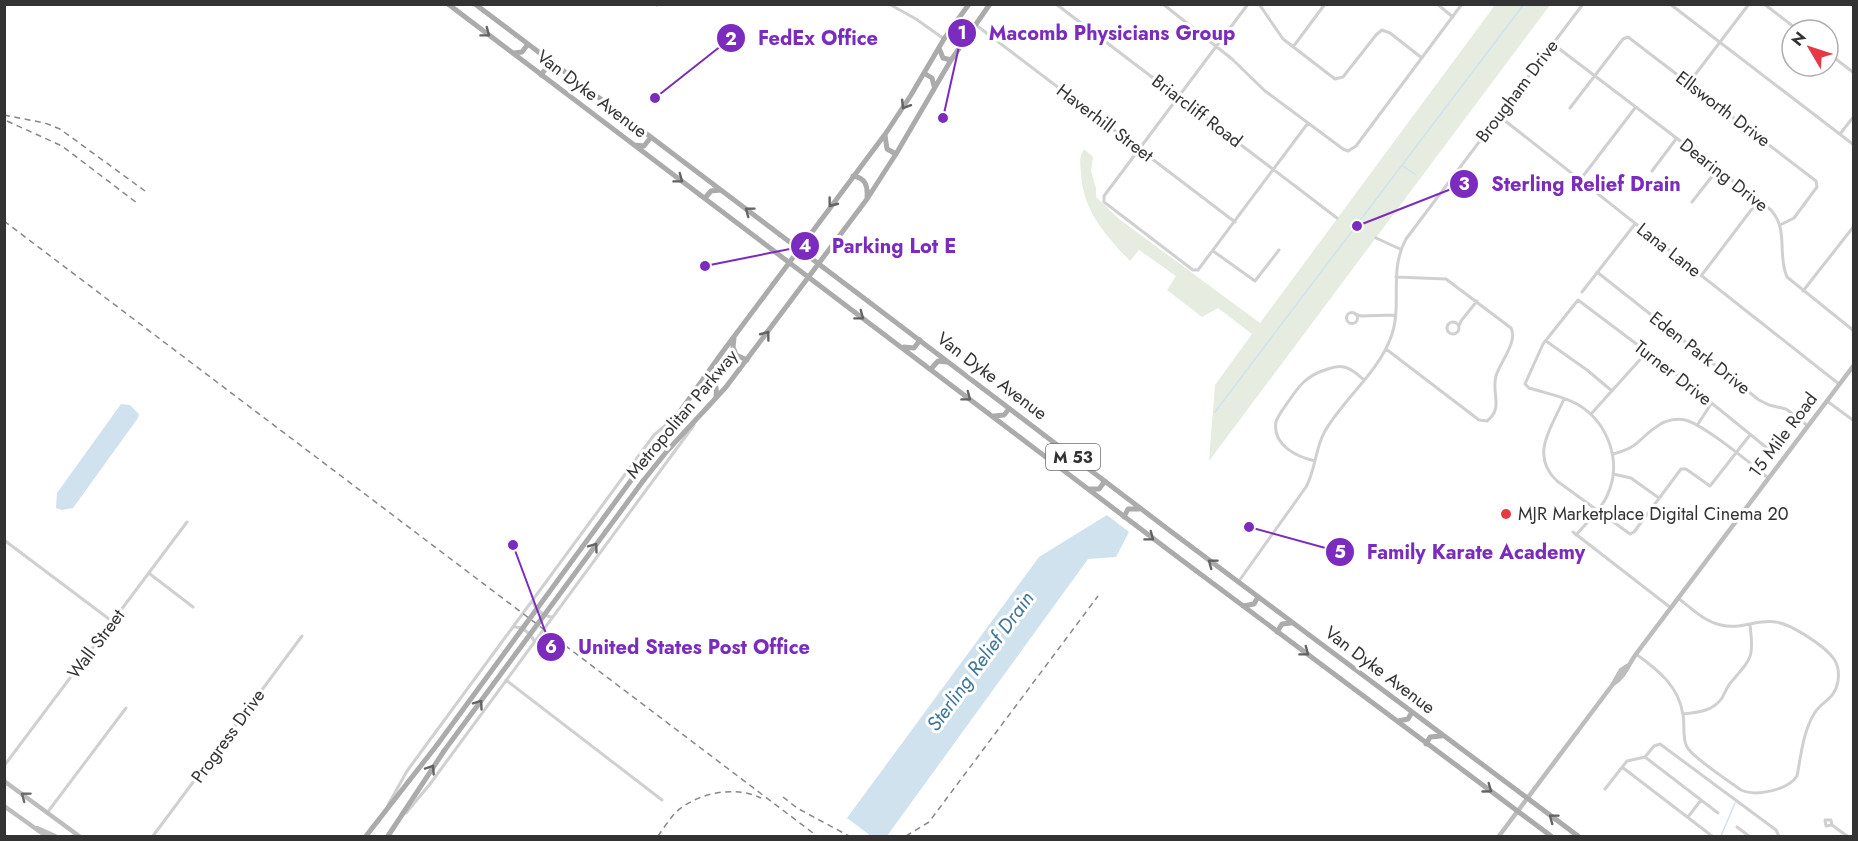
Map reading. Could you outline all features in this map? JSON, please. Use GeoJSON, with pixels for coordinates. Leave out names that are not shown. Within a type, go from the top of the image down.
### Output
{"type":"FeatureCollection","features":[{"type":"Feature","properties":{"kind":"main road","name":"Van Dyke Avenue"},"geometry":{"type":"LineString","coordinates":[[448,4],[1124,517],[1551,837]]}},
{"type":"Feature","properties":{"kind":"main road","name":"Van Dyke Avenue"},"geometry":{"type":"LineString","coordinates":[[475,4],[1578,837]]}},
{"type":"Feature","properties":{"kind":"main road","name":"Metropolitan Parkway"},"geometry":{"type":"LineString","coordinates":[[366,837],[437,746],[798,248],[886,134],[944,39],[969,4]]}},
{"type":"Feature","properties":{"kind":"main road","name":"Metropolitan Parkway"},"geometry":{"type":"LineString","coordinates":[[388,837],[444,751],[643,481],[716,399],[747,360],[867,199],[951,60],[990,4]]}},
{"type":"Feature","properties":{"kind":"main road"},"geometry":{"type":"LineString","coordinates":[[512,53],[522,52],[528,44]]}},
{"type":"Feature","properties":{"kind":"main road"},"geometry":{"type":"LineString","coordinates":[[939,48],[943,58],[951,60]]}},
{"type":"Feature","properties":{"kind":"main road"},"geometry":{"type":"LineString","coordinates":[[541,75],[547,67],[557,66]]}},
{"type":"Feature","properties":{"kind":"main road"},"geometry":{"type":"LineString","coordinates":[[924,73],[932,78],[934,88]]}},
{"type":"Feature","properties":{"kind":"main road"},"geometry":{"type":"LineString","coordinates":[[886,134],[886,146],[896,154]]}},
{"type":"Feature","properties":{"kind":"main road"},"geometry":{"type":"LineString","coordinates":[[633,144],[644,146],[651,137]]}},
{"type":"Feature","properties":{"kind":"main road"},"geometry":{"type":"LineString","coordinates":[[853,176],[861,178],[866,183],[867,199]]}},
{"type":"Feature","properties":{"kind":"main road"},"geometry":{"type":"LineString","coordinates":[[705,198],[711,191],[722,190]]}},
{"type":"Feature","properties":{"kind":"main road"},"geometry":{"type":"LineString","coordinates":[[734,336],[736,355],[747,360]]}},
{"type":"Feature","properties":{"kind":"main road"},"geometry":{"type":"LineString","coordinates":[[899,345],[914,348],[920,340]]}},
{"type":"Feature","properties":{"kind":"main road"},"geometry":{"type":"LineString","coordinates":[[931,369],[938,361],[949,362]]}},
{"type":"Feature","properties":{"kind":"main road","name":"15 Mile Road"},"geometry":{"type":"LineString","coordinates":[[1499,837],[1614,684],[1621,670],[1627,666],[1854,365]]}},
{"type":"Feature","properties":{"kind":"main road"},"geometry":{"type":"LineString","coordinates":[[704,377],[715,383],[716,399]]}},
{"type":"Feature","properties":{"kind":"main road"},"geometry":{"type":"LineString","coordinates":[[990,414],[1001,416],[1009,409]]}},
{"type":"Feature","properties":{"kind":"main road"},"geometry":{"type":"LineString","coordinates":[[1087,488],[1099,489],[1105,482]]}},
{"type":"Feature","properties":{"kind":"main road"},"geometry":{"type":"LineString","coordinates":[[1124,517],[1128,509],[1141,509]]}},
{"type":"Feature","properties":{"kind":"main road"},"geometry":{"type":"LineString","coordinates":[[1242,605],[1254,604],[1258,597]]}},
{"type":"Feature","properties":{"kind":"main road"},"geometry":{"type":"LineString","coordinates":[[1277,632],[1282,624],[1293,623]]}},
{"type":"Feature","properties":{"kind":"main road"},"geometry":{"type":"LineString","coordinates":[[1396,721],[1406,721],[1412,712]]}},
{"type":"Feature","properties":{"kind":"main road"},"geometry":{"type":"LineString","coordinates":[[1426,744],[1434,735],[1443,736]]}},
{"type":"Feature","properties":{"kind":"main road"},"geometry":{"type":"LineString","coordinates":[[4,781],[79,837]]}},
{"type":"Feature","properties":{"kind":"main road"},"geometry":{"type":"LineString","coordinates":[[4,806],[46,837]]}},
{"type":"Feature","properties":{"kind":"main road"},"geometry":{"type":"LineString","coordinates":[[31,826],[50,832],[55,837]]}},
{"type":"Feature","properties":{"kind":"street"},"geometry":{"type":"LineString","coordinates":[[889,4],[896,6],[944,39]]}},
{"type":"Feature","properties":{"kind":"street","name":"Briarcliff Road"},"geometry":{"type":"LineString","coordinates":[[1056,4],[1337,218]]}},
{"type":"Feature","properties":{"kind":"street"},"geometry":{"type":"LineString","coordinates":[[1163,4],[1216,46],[1265,91],[1343,150],[1348,151],[1356,146],[1462,4]]}},
{"type":"Feature","properties":{"kind":"street"},"geometry":{"type":"LineString","coordinates":[[1248,4],[1103,200],[1197,271],[1308,123]]}},
{"type":"Feature","properties":{"kind":"street"},"geometry":{"type":"LineString","coordinates":[[1259,4],[1279,34],[1337,79],[1345,75],[1382,30],[1388,32],[1422,58]]}},
{"type":"Feature","properties":{"kind":"street"},"geometry":{"type":"LineString","coordinates":[[1293,47],[1325,4]]}},
{"type":"Feature","properties":{"kind":"street"},"geometry":{"type":"LineString","coordinates":[[1437,4],[1453,17]]}},
{"type":"Feature","properties":{"kind":"street","name":"Brougham Drive"},"geometry":{"type":"LineString","coordinates":[[1238,582],[1302,494],[1312,475],[1324,433],[1386,349],[1395,315],[1395,277],[1400,249],[1583,4]]}},
{"type":"Feature","properties":{"kind":"street"},"geometry":{"type":"LineString","coordinates":[[1670,4],[1854,145]]}},
{"type":"Feature","properties":{"kind":"street"},"geometry":{"type":"LineString","coordinates":[[1688,84],[1749,4]]}},
{"type":"Feature","properties":{"kind":"street"},"geometry":{"type":"LineString","coordinates":[[1764,4],[1782,18]]}},
{"type":"Feature","properties":{"kind":"street","name":"Haverhill Street"},"geometry":{"type":"LineString","coordinates":[[975,24],[1235,222]]}},
{"type":"Feature","properties":{"kind":"street","name":"Ellsworth Drive"},"geometry":{"type":"LineString","coordinates":[[1595,76],[1626,37],[1818,184],[1794,218],[1780,225]]}},
{"type":"Feature","properties":{"kind":"street","name":"Dearing Drive"},"geometry":{"type":"LineString","coordinates":[[1553,44],[1774,214],[1780,225],[1785,274],[1854,331]]}},
{"type":"Feature","properties":{"kind":"street"},"geometry":{"type":"LineString","coordinates":[[1840,62],[1854,73]]}},
{"type":"Feature","properties":{"kind":"street"},"geometry":{"type":"LineString","coordinates":[[1570,108],[1595,76]]}},
{"type":"Feature","properties":{"kind":"street"},"geometry":{"type":"LineString","coordinates":[[1580,180],[1636,108]]}},
{"type":"Feature","properties":{"kind":"street","name":"Lana Lane"},"geometry":{"type":"LineString","coordinates":[[1499,116],[1839,384]]}},
{"type":"Feature","properties":{"kind":"street"},"geometry":{"type":"LineString","coordinates":[[1840,134],[1854,116]]}},
{"type":"Feature","properties":{"kind":"street"},"geometry":{"type":"LineString","coordinates":[[1652,171],[1676,138]]}},
{"type":"Feature","properties":{"kind":"street"},"geometry":{"type":"LineString","coordinates":[[1692,202],[1717,170]]}},
{"type":"Feature","properties":{"kind":"street"},"geometry":{"type":"LineString","coordinates":[[1701,276],[1758,201]]}},
{"type":"Feature","properties":{"kind":"street"},"geometry":{"type":"LineString","coordinates":[[1582,292],[1635,224]]}},
{"type":"Feature","properties":{"kind":"street"},"geometry":{"type":"LineString","coordinates":[[1803,291],[1854,226]]}},
{"type":"Feature","properties":{"kind":"street"},"geometry":{"type":"LineString","coordinates":[[1376,238],[1400,249]]}},
{"type":"Feature","properties":{"kind":"street"},"geometry":{"type":"LineString","coordinates":[[1213,251],[1255,281],[1279,250]]}},
{"type":"Feature","properties":{"kind":"street","name":"Eden Park Drive"},"geometry":{"type":"LineString","coordinates":[[1597,272],[1760,400],[1769,405],[1783,407],[1808,426]]}},
{"type":"Feature","properties":{"kind":"street"},"geometry":{"type":"LineString","coordinates":[[1386,349],[1482,421],[1487,421],[1491,417],[1496,408],[1496,376],[1513,334],[1511,328],[1446,279],[1395,277]]}},
{"type":"Feature","properties":{"kind":"street","name":"Turner Drive"},"geometry":{"type":"LineString","coordinates":[[1545,340],[1578,300],[1671,370],[1767,448]]}},
{"type":"Feature","properties":{"kind":"street"},"geometry":{"type":"LineString","coordinates":[[1459,322],[1459,331],[1454,335],[1447,331],[1446,326],[1459,322],[1477,301]]}},
{"type":"Feature","properties":{"kind":"street"},"geometry":{"type":"LineString","coordinates":[[1361,316],[1353,324],[1347,321],[1349,314],[1395,315]]}},
{"type":"Feature","properties":{"kind":"street"},"geometry":{"type":"LineString","coordinates":[[1355,314],[1358,320]]}},
{"type":"Feature","properties":{"kind":"street"},"geometry":{"type":"LineString","coordinates":[[1612,391],[1545,340],[1525,386],[1564,398],[1591,414],[1606,436],[1613,454],[1613,474],[1607,495],[1598,511],[1574,534],[1671,608]]}},
{"type":"Feature","properties":{"kind":"street"},"geometry":{"type":"LineString","coordinates":[[1591,414],[1646,353]]}},
{"type":"Feature","properties":{"kind":"street"},"geometry":{"type":"LineString","coordinates":[[1315,461],[1296,454],[1282,445],[1276,429],[1280,413],[1302,382],[1315,373],[1342,366],[1352,370],[1363,379]]}},
{"type":"Feature","properties":{"kind":"street"},"geometry":{"type":"LineString","coordinates":[[1564,398],[1546,437],[1543,457],[1550,474],[1631,534],[1683,468],[1710,486],[1750,435]]}},
{"type":"Feature","properties":{"kind":"street"},"geometry":{"type":"LineString","coordinates":[[1827,400],[1854,421]]}},
{"type":"Feature","properties":{"kind":"street"},"geometry":{"type":"LineString","coordinates":[[1698,424],[1711,404]]}},
{"type":"Feature","properties":{"kind":"street"},"geometry":{"type":"LineString","coordinates":[[397,823],[430,784],[702,413]]}},
{"type":"Feature","properties":{"kind":"street"},"geometry":{"type":"LineString","coordinates":[[381,817],[399,783],[654,435],[676,417]]}},
{"type":"Feature","properties":{"kind":"street"},"geometry":{"type":"LineString","coordinates":[[1613,454],[1636,446],[1664,422],[1682,419],[1698,424],[1768,478]]}},
{"type":"Feature","properties":{"kind":"street"},"geometry":{"type":"LineString","coordinates":[[1613,474],[1631,478],[1659,498]]}},
{"type":"Feature","properties":{"kind":"street","name":"Wall Street"},"geometry":{"type":"LineString","coordinates":[[4,766],[187,522]]}},
{"type":"Feature","properties":{"kind":"street"},"geometry":{"type":"LineString","coordinates":[[4,540],[113,622]]}},
{"type":"Feature","properties":{"kind":"street"},"geometry":{"type":"LineString","coordinates":[[150,574],[193,607]]}},
{"type":"Feature","properties":{"kind":"street"},"geometry":{"type":"LineString","coordinates":[[1636,654],[1667,679],[1680,701],[1686,744],[1689,749],[1741,790],[1752,793],[1785,787],[1797,776],[1805,736],[1814,713],[1831,698],[1836,689],[1838,676],[1833,658],[1817,644],[1781,623],[1766,622],[1750,626],[1729,627],[1698,614],[1678,598]]}},
{"type":"Feature","properties":{"kind":"street"},"geometry":{"type":"LineString","coordinates":[[533,600],[535,607],[547,616],[553,617]]}},
{"type":"Feature","properties":{"kind":"street"},"geometry":{"type":"LineString","coordinates":[[1683,714],[1707,710],[1720,701],[1750,658],[1752,646],[1750,626]]}},
{"type":"Feature","properties":{"kind":"street"},"geometry":{"type":"LineString","coordinates":[[513,627],[520,628],[532,637],[534,643]]}},
{"type":"Feature","properties":{"kind":"street","name":"Progress Drive"},"geometry":{"type":"LineString","coordinates":[[153,837],[302,636]]}},
{"type":"Feature","properties":{"kind":"street"},"geometry":{"type":"LineString","coordinates":[[506,681],[662,800]]}},
{"type":"Feature","properties":{"kind":"street"},"geometry":{"type":"LineString","coordinates":[[47,813],[126,708]]}},
{"type":"Feature","properties":{"kind":"street"},"geometry":{"type":"LineString","coordinates":[[1605,789],[1630,760],[1646,757],[1654,746],[1663,745],[1778,832],[1779,837]]}},
{"type":"Feature","properties":{"kind":"street"},"geometry":{"type":"LineString","coordinates":[[1646,757],[1718,813]]}},
{"type":"Feature","properties":{"kind":"street"},"geometry":{"type":"LineString","coordinates":[[1622,767],[1712,837]]}},
{"type":"Feature","properties":{"kind":"street"},"geometry":{"type":"LineString","coordinates":[[1688,817],[1701,800]]}},
{"type":"Feature","properties":{"kind":"street"},"geometry":{"type":"LineString","coordinates":[[1832,825],[1847,837]]}},
{"type":"Feature","properties":{"kind":"street"},"geometry":{"type":"LineString","coordinates":[[1737,827],[1749,837]]}},
{"type":"Feature","properties":{"kind":"shaded area"},"geometry":{"type":"Polygon","coordinates":[[[1495,5],[1550,5],[1209,461],[1215,385],[1252,334],[1218,308],[1202,317],[1167,290],[1176,276],[1139,250],[1130,261],[1104,231],[1090,210],[1082,185],[1080,163],[1084,149],[1093,157],[1091,171],[1096,197],[1119,219],[1260,323],[1495,5]]]}},
{"type":"Feature","properties":{"kind":"water"},"geometry":{"type":"Polygon","coordinates":[[[121,404],[130,405],[139,414],[138,418],[73,508],[62,510],[56,508],[57,493],[121,404]]]}},
{"type":"Feature","properties":{"kind":"water"},"geometry":{"type":"Polygon","coordinates":[[[1107,515],[1129,532],[1116,557],[1088,559],[887,836],[871,836],[847,818],[1039,557],[1107,515]]]}},
{"type":"Feature","properties":{"kind":"waterway","name":"Sterling Relief Drain"},"geometry":{"type":"LineString","coordinates":[[1215,412],[1524,4]]}},
{"type":"Feature","properties":{"kind":"waterway"},"geometry":{"type":"LineString","coordinates":[[1403,166],[1416,175]]}},
{"type":"Feature","properties":{"kind":"waterway"},"geometry":{"type":"LineString","coordinates":[[1721,836],[1735,803]]}},
{"type":"Feature","properties":{"kind":"railway"},"geometry":{"type":"LineString","coordinates":[[4,115],[45,123],[60,129],[145,191]]}},
{"type":"Feature","properties":{"kind":"railway"},"geometry":{"type":"LineString","coordinates":[[7,121],[62,146],[137,203]]}},
{"type":"Feature","properties":{"kind":"railway"},"geometry":{"type":"LineString","coordinates":[[4,221],[817,836]]}},
{"type":"Feature","properties":{"kind":"railway"},"geometry":{"type":"LineString","coordinates":[[906,836],[929,822],[1098,596]]}},
{"type":"Feature","properties":{"kind":"railway"},"geometry":{"type":"LineString","coordinates":[[658,836],[675,813],[704,796],[739,792],[761,798]]}},
{"type":"Feature","properties":{"kind":"railway"},"geometry":{"type":"LineString","coordinates":[[783,797],[797,808],[849,836]]}},
{"type":"Feature","properties":{"kind":"place","name":"FedEx Office"},"geometry":{"type":"Point","coordinates":[655,98]}},
{"type":"Feature","properties":{"kind":"place","name":"Macomb Physicians Group"},"geometry":{"type":"Point","coordinates":[943,118]}},
{"type":"Feature","properties":{"kind":"place","name":"Sterling Relief Drain"},"geometry":{"type":"Point","coordinates":[1357,226]}},
{"type":"Feature","properties":{"kind":"place","name":"Parking Lot E"},"geometry":{"type":"Point","coordinates":[705,266]}},
{"type":"Feature","properties":{"kind":"place","name":"MJR Marketplace Digital Cinema 20"},"geometry":{"type":"Point","coordinates":[1506,514]}},
{"type":"Feature","properties":{"kind":"place","name":"Family Karate Academy"},"geometry":{"type":"Point","coordinates":[1249,527]}},
{"type":"Feature","properties":{"kind":"place","name":"United States Post Office"},"geometry":{"type":"Point","coordinates":[513,545]}}]}
